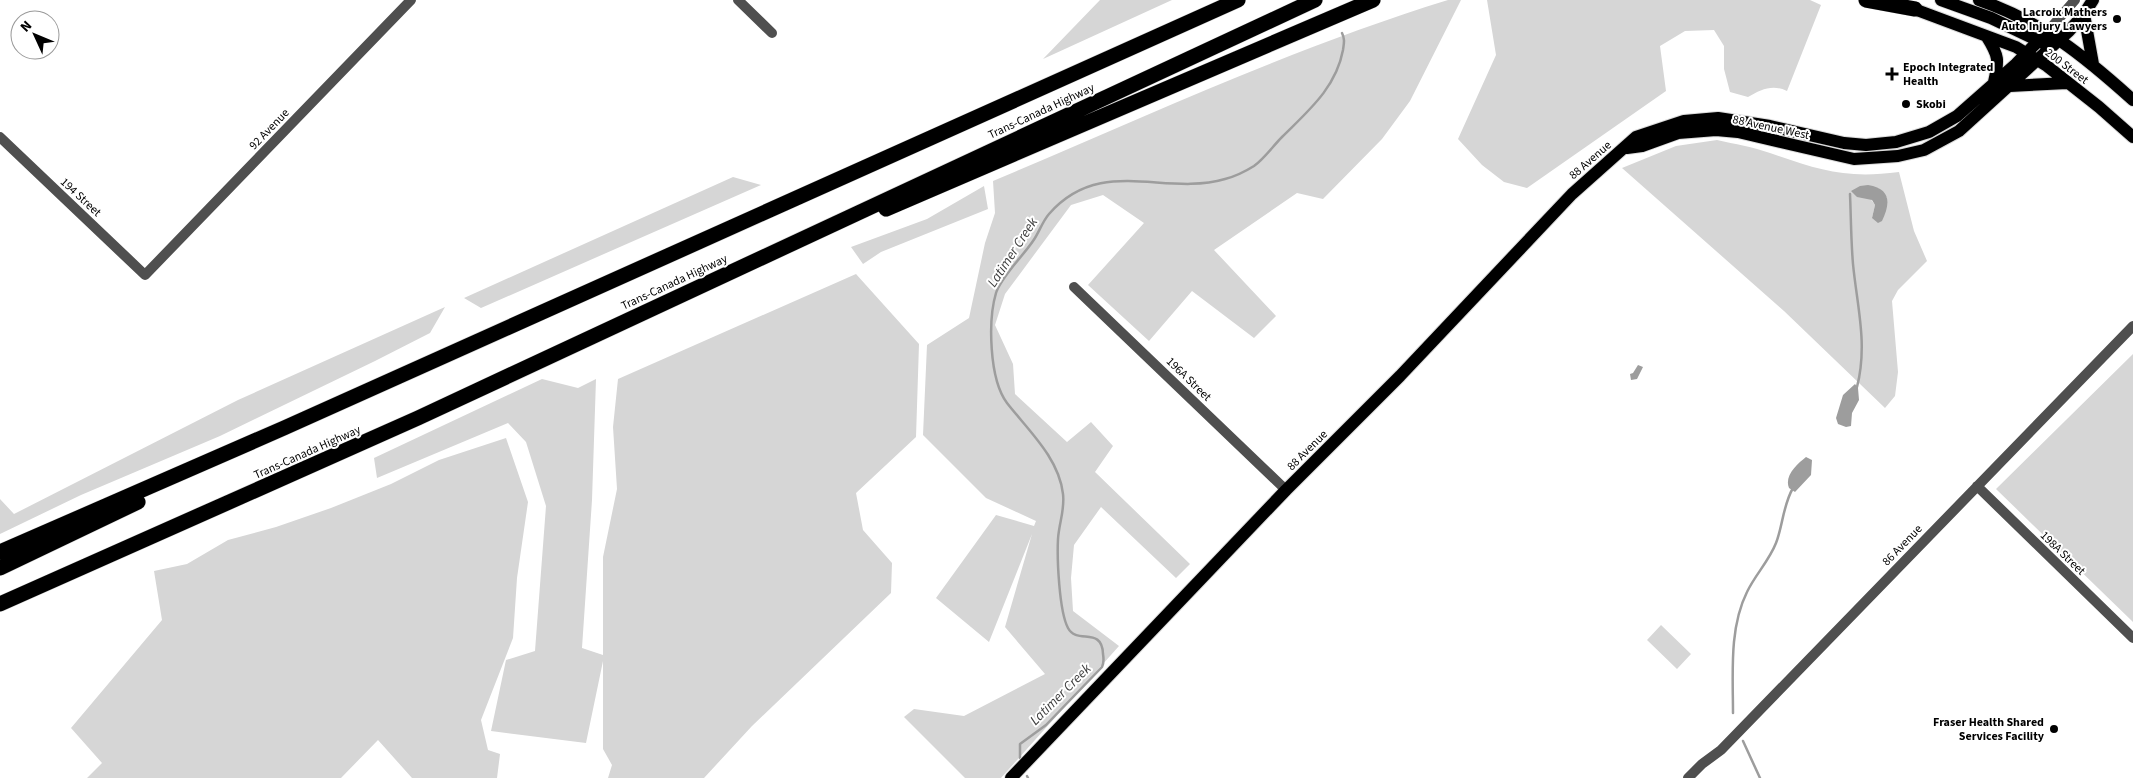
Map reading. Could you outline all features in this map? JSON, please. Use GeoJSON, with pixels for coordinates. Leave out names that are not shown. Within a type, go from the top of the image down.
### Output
{"type":"FeatureCollection","features":[{"type":"Feature","properties":{"kind":"highway"},"geometry":{"type":"LineString","coordinates":[[1184,24],[1230,0]]}},
{"type":"Feature","properties":{"kind":"highway","name":"Trans-Canada Highway"},"geometry":{"type":"LineString","coordinates":[[0,552],[266,436],[1238,0]]}},
{"type":"Feature","properties":{"kind":"highway","name":"Trans-Canada Highway"},"geometry":{"type":"LineString","coordinates":[[0,603],[418,418],[1315,0]]}},
{"type":"Feature","properties":{"kind":"highway"},"geometry":{"type":"LineString","coordinates":[[786,248],[916,198],[1373,0]]}},
{"type":"Feature","properties":{"kind":"highway"},"geometry":{"type":"LineString","coordinates":[[1866,0],[1915,10]]}},
{"type":"Feature","properties":{"kind":"highway","name":"Trans-Canada Highway"},"geometry":{"type":"LineString","coordinates":[[0,568],[175,484],[266,436]]}},
{"type":"Feature","properties":{"kind":"main road","name":"200 Street"},"geometry":{"type":"LineString","coordinates":[[1892,0],[2014,46],[2032,56],[2068,82],[2133,137]]}},
{"type":"Feature","properties":{"kind":"main road"},"geometry":{"type":"LineString","coordinates":[[1941,0],[2043,36]]}},
{"type":"Feature","properties":{"kind":"main road","name":"200 Street"},"geometry":{"type":"LineString","coordinates":[[1979,0],[2093,64],[2133,100]]}},
{"type":"Feature","properties":{"kind":"main road","name":"88 Avenue West"},"geometry":{"type":"LineString","coordinates":[[1627,148],[1636,137],[1652,130],[1695,119],[1744,121],[1844,143],[1866,145],[1896,142],[1929,132],[1957,116],[1994,82],[2032,56],[2056,44],[2084,14],[2093,0]]}},
{"type":"Feature","properties":{"kind":"main road"},"geometry":{"type":"LineString","coordinates":[[2084,14],[2093,64]]}},
{"type":"Feature","properties":{"kind":"main road","name":"88 Avenue West"},"geometry":{"type":"LineString","coordinates":[[1627,148],[1678,133],[1716,130],[1747,134],[1854,159],[1898,156],[1924,150],[1959,132],[2010,86],[2032,56],[2043,36]]}},
{"type":"Feature","properties":{"kind":"main road"},"geometry":{"type":"LineString","coordinates":[[1987,37],[1997,53],[1998,61],[1994,82]]}},
{"type":"Feature","properties":{"kind":"main road"},"geometry":{"type":"LineString","coordinates":[[2010,86],[2068,82]]}},
{"type":"Feature","properties":{"kind":"main road","name":"88 Avenue"},"geometry":{"type":"LineString","coordinates":[[1011,778],[1286,490],[1400,376],[1572,194],[1627,148]]}},
{"type":"Feature","properties":{"kind":"street","name":"92 Avenue"},"geometry":{"type":"LineString","coordinates":[[145,275],[411,0]]}},
{"type":"Feature","properties":{"kind":"street"},"geometry":{"type":"LineString","coordinates":[[738,0],[772,33]]}},
{"type":"Feature","properties":{"kind":"street","name":"88 Avenue West"},"geometry":{"type":"LineString","coordinates":[[2043,36],[2075,0]]}},
{"type":"Feature","properties":{"kind":"street","name":"194 Street"},"geometry":{"type":"LineString","coordinates":[[0,138],[145,275]]}},
{"type":"Feature","properties":{"kind":"street","name":"196A Street"},"geometry":{"type":"LineString","coordinates":[[1074,287],[1286,490]]}},
{"type":"Feature","properties":{"kind":"street","name":"86 Avenue"},"geometry":{"type":"LineString","coordinates":[[1688,778],[1702,764],[1722,750],[2133,326]]}},
{"type":"Feature","properties":{"kind":"street","name":"198A Street"},"geometry":{"type":"LineString","coordinates":[[1977,486],[2133,638]]}},
{"type":"Feature","properties":{"kind":"shaded area"},"geometry":{"type":"Polygon","coordinates":[[[1100,0],[1172,0],[1043,59],[1100,0]]]}},
{"type":"Feature","properties":{"kind":"shaded area"},"geometry":{"type":"Polygon","coordinates":[[[1448,0],[1461,0],[1410,101],[1382,139],[1323,199],[1297,193],[1214,250],[1276,316],[1254,338],[1192,291],[1149,341],[1088,285],[1144,223],[1103,195],[1071,205],[1005,294],[995,325],[1013,364],[1015,394],[1067,442],[1091,422],[1113,446],[1095,472],[1190,564],[1176,578],[1101,507],[1074,545],[1071,578],[1073,611],[1119,646],[1001,778],[965,778],[904,717],[914,709],[964,716],[1045,674],[1005,627],[1032,534],[989,642],[936,598],[996,515],[1034,526],[1036,521],[986,498],[923,435],[927,345],[969,318],[985,243],[995,213],[993,181],[1275,62],[1390,19],[1448,0]]]}},
{"type":"Feature","properties":{"kind":"shaded area"},"geometry":{"type":"Polygon","coordinates":[[[1487,0],[1810,0],[1821,5],[1787,91],[1767,88],[1748,97],[1730,92],[1724,69],[1724,46],[1714,30],[1685,31],[1660,46],[1666,91],[1527,188],[1504,182],[1482,165],[1458,139],[1496,55],[1487,0]]]}},
{"type":"Feature","properties":{"kind":"shaded area"},"geometry":{"type":"Polygon","coordinates":[[[1717,140],[1757,149],[1833,172],[1880,174],[1899,172],[1914,231],[1927,261],[1898,290],[1892,301],[1898,372],[1895,396],[1885,408],[1784,311],[1622,168],[1676,146],[1717,140]],[[1878,188],[1870,198],[1875,205],[1872,218],[1887,198],[1878,188]]]}},
{"type":"Feature","properties":{"kind":"shaded area"},"geometry":{"type":"Polygon","coordinates":[[[733,177],[761,185],[481,308],[464,298],[733,177]]]}},
{"type":"Feature","properties":{"kind":"shaded area"},"geometry":{"type":"Polygon","coordinates":[[[1868,185],[1881,190],[1887,198],[1885,215],[1882,221],[1878,223],[1872,218],[1875,205],[1872,200],[1857,197],[1851,191],[1860,186],[1868,185]]]}},
{"type":"Feature","properties":{"kind":"shaded area"},"geometry":{"type":"Polygon","coordinates":[[[984,186],[988,209],[881,252],[863,264],[851,247],[927,219],[984,186]]]}},
{"type":"Feature","properties":{"kind":"shaded area"},"geometry":{"type":"Polygon","coordinates":[[[856,274],[919,344],[916,437],[856,493],[863,530],[892,563],[891,593],[752,726],[704,778],[608,778],[612,765],[603,749],[603,661],[586,743],[491,731],[506,660],[535,651],[546,506],[526,442],[508,423],[377,478],[374,458],[542,379],[578,388],[596,379],[592,500],[582,648],[603,655],[603,557],[617,489],[613,427],[618,379],[856,274]]]}},
{"type":"Feature","properties":{"kind":"shaded area"},"geometry":{"type":"Polygon","coordinates":[[[445,307],[430,333],[220,436],[81,495],[0,534],[0,499],[14,514],[238,400],[445,307]]]}},
{"type":"Feature","properties":{"kind":"shaded area"},"geometry":{"type":"Polygon","coordinates":[[[2133,354],[2133,622],[1996,489],[2133,354]]]}},
{"type":"Feature","properties":{"kind":"shaded area"},"geometry":{"type":"Polygon","coordinates":[[[1638,365],[1643,367],[1637,379],[1631,380],[1630,374],[1633,373],[1638,365]]]}},
{"type":"Feature","properties":{"kind":"shaded area"},"geometry":{"type":"Polygon","coordinates":[[[1855,384],[1858,388],[1859,400],[1852,413],[1851,426],[1846,427],[1838,424],[1836,418],[1843,395],[1855,384]]]}},
{"type":"Feature","properties":{"kind":"shaded area"},"geometry":{"type":"Polygon","coordinates":[[[506,438],[528,502],[517,578],[513,638],[481,720],[488,750],[500,754],[497,778],[412,778],[378,740],[341,778],[87,778],[102,763],[71,728],[162,620],[154,571],[187,564],[228,540],[276,527],[331,508],[391,484],[439,460],[506,438]]]}},
{"type":"Feature","properties":{"kind":"shaded area"},"geometry":{"type":"Polygon","coordinates":[[[1806,457],[1812,460],[1811,475],[1795,492],[1789,488],[1788,479],[1795,467],[1806,457]]]}},
{"type":"Feature","properties":{"kind":"shaded area"},"geometry":{"type":"Polygon","coordinates":[[[1661,625],[1691,654],[1677,669],[1647,640],[1661,625]]]}},
{"type":"Feature","properties":{"kind":"waterway","name":"Latimer Creek"},"geometry":{"type":"LineString","coordinates":[[1020,758],[1020,744],[1046,725],[1102,667],[1104,660],[1102,646],[1098,641],[1094,638],[1072,633],[1068,628],[1062,610],[1059,584],[1058,539],[1063,511],[1063,494],[1056,468],[1041,445],[1007,403],[1001,392],[994,365],[991,333],[993,304],[996,293],[1007,273],[1037,235],[1044,220],[1069,196],[1090,186],[1111,182],[1202,183],[1228,178],[1254,166],[1320,98],[1339,64],[1344,43],[1342,33]]}},
{"type":"Feature","properties":{"kind":"waterway"},"geometry":{"type":"LineString","coordinates":[[1850,194],[1853,264],[1862,340],[1862,356],[1857,387]]}},
{"type":"Feature","properties":{"kind":"waterway"},"geometry":{"type":"LineString","coordinates":[[1733,713],[1733,651],[1737,621],[1747,592],[1776,543],[1787,501],[1793,488]]}},
{"type":"Feature","properties":{"kind":"waterway"},"geometry":{"type":"LineString","coordinates":[[1743,741],[1760,778]]}},
{"type":"Feature","properties":{"kind":"place","name":"Lacroix Mathers Auto Injury Lawyers"},"geometry":{"type":"Point","coordinates":[2117,19]}},
{"type":"Feature","properties":{"kind":"place","name":"Epoch Integrated Health"},"geometry":{"type":"Point","coordinates":[1892,74]}},
{"type":"Feature","properties":{"kind":"place","name":"Skobi"},"geometry":{"type":"Point","coordinates":[1906,104]}},
{"type":"Feature","properties":{"kind":"place","name":"Fraser Health Shared Services Facility"},"geometry":{"type":"Point","coordinates":[2054,729]}}]}
